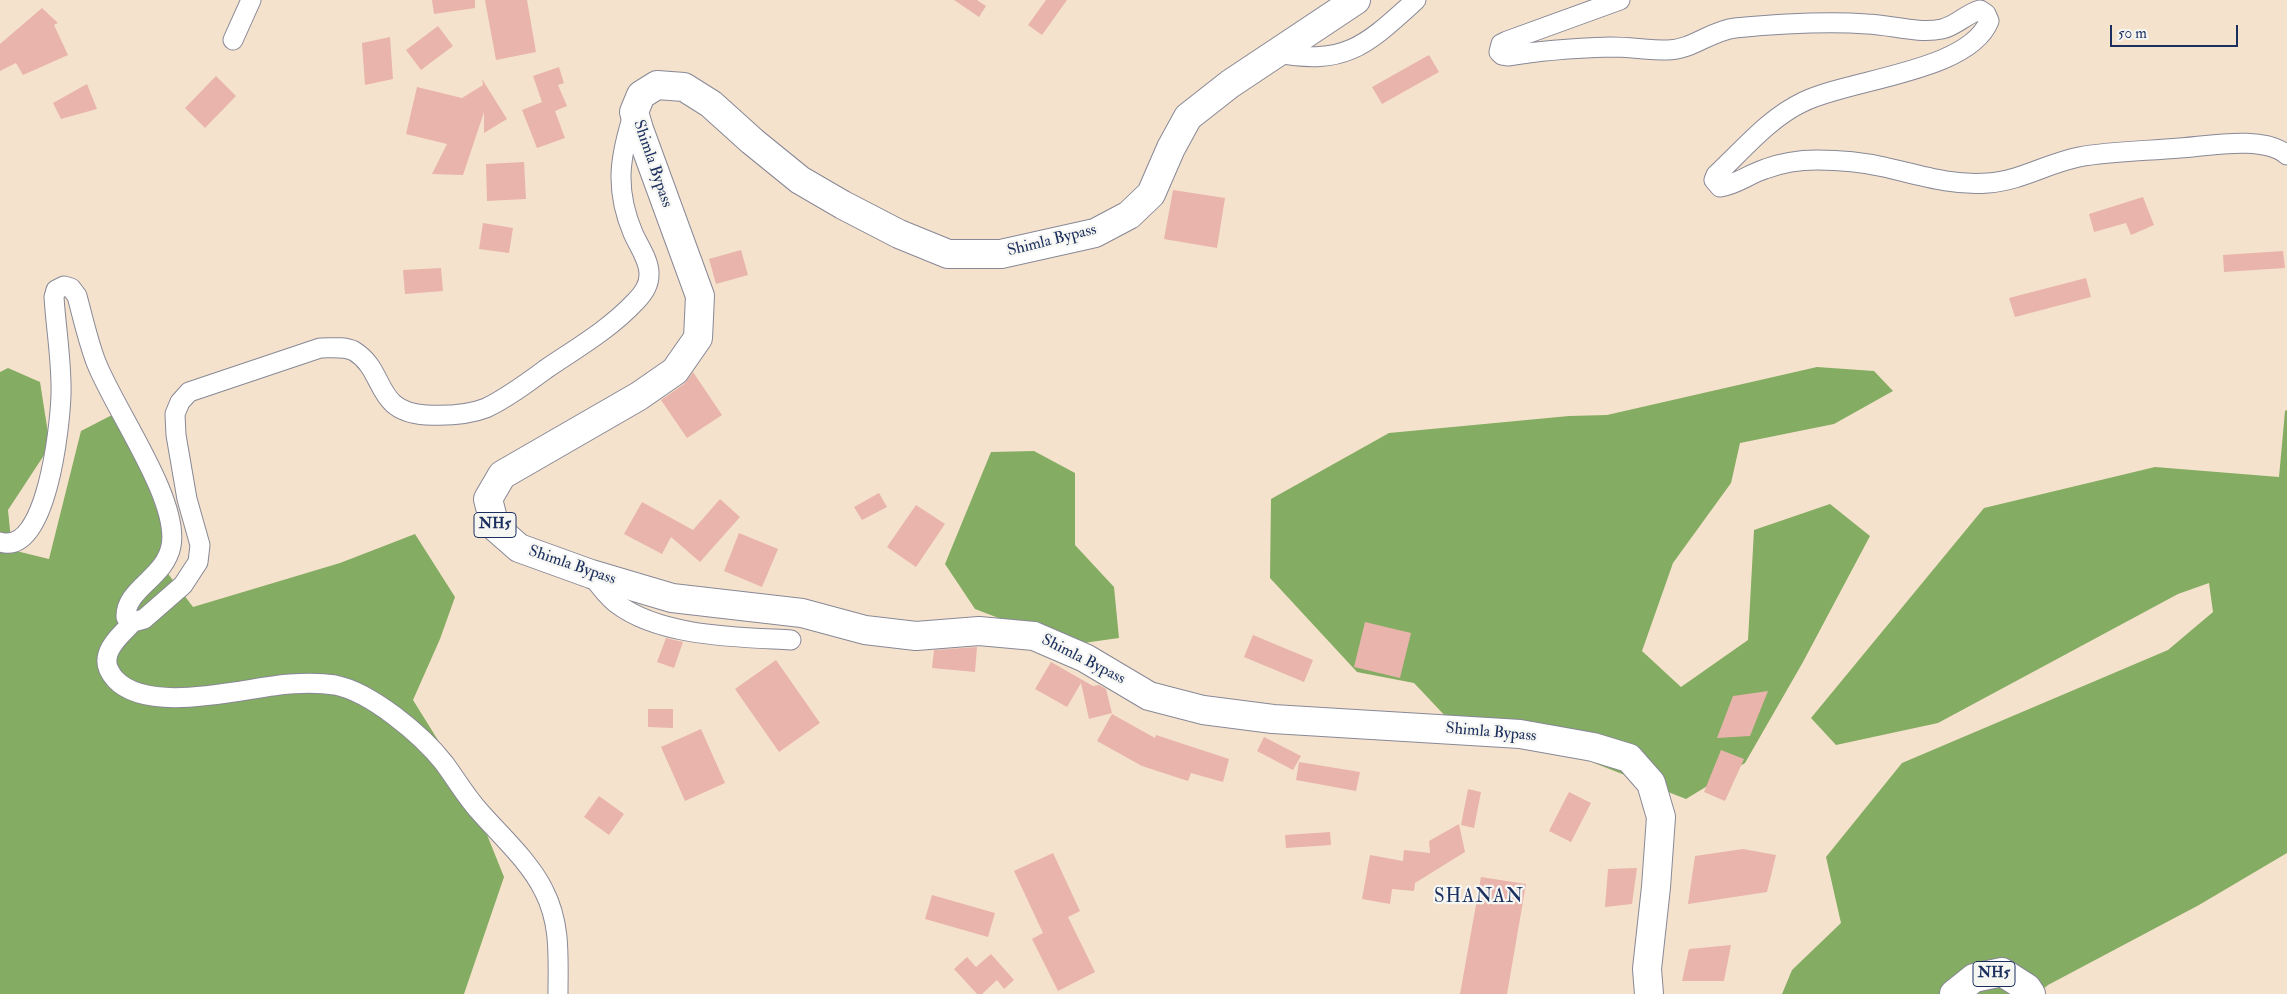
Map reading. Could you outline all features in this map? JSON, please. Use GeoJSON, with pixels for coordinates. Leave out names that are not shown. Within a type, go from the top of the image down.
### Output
{"type":"FeatureCollection","features":[{"type":"Feature","properties":{"kind":"highway","name":"Shimla Bypass"},"geometry":{"type":"LineString","coordinates":[[1356,0],[1230,84],[1188,117],[1171,148],[1151,194],[1129,215],[1095,233],[1000,254],[948,254],[899,234],[842,205],[800,180],[752,141],[711,104],[684,87],[658,85],[641,95],[634,112],[639,130],[700,296],[698,338],[675,371],[639,396],[502,475],[488,499],[495,527],[519,548],[591,574],[672,598],[802,613],[866,630],[916,636],[980,631],[1034,636],[1086,658],[1149,696],[1203,710],[1273,719],[1520,734],[1593,746],[1629,758],[1651,783],[1661,817],[1647,969],[1649,994]]}},
{"type":"Feature","properties":{"kind":"highway","name":"NH5"},"geometry":{"type":"LineString","coordinates":[[1954,994],[1974,978],[2002,972],[2027,988],[2031,994]]}},
{"type":"Feature","properties":{"kind":"street"},"geometry":{"type":"LineString","coordinates":[[233,40],[251,0]]}},
{"type":"Feature","properties":{"kind":"street"},"geometry":{"type":"LineString","coordinates":[[1277,53],[1302,57],[1328,57],[1353,49],[1376,35],[1416,0]]}},
{"type":"Feature","properties":{"kind":"street"},"geometry":{"type":"LineString","coordinates":[[1620,0],[1507,41],[1501,44],[1499,52],[1502,55],[1509,56],[1569,49],[1612,47],[1669,50],[1685,48],[1717,32],[1733,28],[1828,23],[1867,24],[1929,31],[1944,28],[1972,12],[1980,10],[1986,14],[1989,21],[1985,30],[1964,47],[1933,64],[1824,92],[1800,103],[1777,118],[1716,175],[1714,180],[1720,187],[1727,186],[1764,169],[1790,162],[1816,160],[1853,162],[1884,167],[1924,178],[1988,183],[2018,178],[2048,165],[2079,157],[2231,144],[2262,144],[2282,151],[2287,155]]}},
{"type":"Feature","properties":{"kind":"street"},"geometry":{"type":"LineString","coordinates":[[558,994],[558,944],[555,917],[544,890],[524,863],[471,802],[443,762],[408,726],[370,700],[336,685],[290,684],[200,696],[151,696],[120,685],[109,673],[107,658],[113,645],[133,622],[144,619],[183,585],[198,562],[200,545],[185,490],[176,435],[175,414],[180,402],[189,392],[320,348],[340,348],[353,351],[367,364],[386,397],[397,408],[410,413],[426,415],[459,414],[485,408],[510,394],[612,324],[638,300],[647,286],[650,273],[622,204],[620,171],[623,147],[634,112]]}},
{"type":"Feature","properties":{"kind":"street"},"geometry":{"type":"LineString","coordinates":[[0,542],[7,544],[25,537],[38,519],[45,493],[59,427],[61,393],[54,297],[56,290],[64,286],[71,288],[77,296],[96,361],[160,488],[171,520],[171,547],[160,571],[128,602],[126,618],[133,622]]}},
{"type":"Feature","properties":{"kind":"street"},"geometry":{"type":"LineString","coordinates":[[591,574],[601,588],[616,603],[639,616],[672,627],[707,634],[791,640]]}},
{"type":"Feature","properties":{"kind":"green space"},"geometry":{"type":"Polygon","coordinates":[[[1817,367],[1874,371],[1893,391],[1834,424],[1740,443],[1731,483],[1673,563],[1642,651],[1681,687],[1748,640],[1754,530],[1830,504],[1870,536],[1803,662],[1745,763],[1686,799],[1538,741],[1449,720],[1414,683],[1357,672],[1270,578],[1271,499],[1389,433],[1569,416],[1607,415],[1817,367]]]}},
{"type":"Feature","properties":{"kind":"green space"},"geometry":{"type":"Polygon","coordinates":[[[8,368],[40,382],[50,446],[8,510],[12,550],[49,559],[81,431],[112,415],[137,454],[169,545],[166,571],[193,607],[340,563],[415,534],[455,597],[440,639],[413,700],[469,790],[504,877],[464,994],[0,994],[0,372],[8,368]]]}},
{"type":"Feature","properties":{"kind":"green space"},"geometry":{"type":"Polygon","coordinates":[[[2287,410],[2287,853],[2199,905],[2048,985],[2037,994],[1782,994],[1792,970],[1841,923],[1826,857],[1902,763],[2168,650],[2213,612],[2209,583],[2178,594],[1938,723],[1836,745],[1811,718],[1984,508],[2155,467],[2279,477],[2285,411],[2287,410]]]}},
{"type":"Feature","properties":{"kind":"green space"},"geometry":{"type":"Polygon","coordinates":[[[1034,451],[1075,473],[1075,545],[1114,587],[1119,638],[1069,645],[975,609],[945,564],[991,452],[1034,451]]]}},
{"type":"Feature","properties":{"kind":"building"},"geometry":{"type":"Polygon","coordinates":[[[432,0],[475,0],[475,8],[434,14],[432,0]]]}},
{"type":"Feature","properties":{"kind":"building"},"geometry":{"type":"Polygon","coordinates":[[[485,0],[527,0],[536,52],[496,60],[485,0]]]}},
{"type":"Feature","properties":{"kind":"building"},"geometry":{"type":"Polygon","coordinates":[[[954,0],[977,0],[986,6],[979,17],[954,0]]]}},
{"type":"Feature","properties":{"kind":"building"},"geometry":{"type":"Polygon","coordinates":[[[1046,0],[1067,0],[1042,35],[1028,25],[1046,0]]]}},
{"type":"Feature","properties":{"kind":"building"},"geometry":{"type":"Polygon","coordinates":[[[42,8],[58,23],[54,25],[68,55],[23,75],[16,63],[0,71],[0,44],[42,8]]]}},
{"type":"Feature","properties":{"kind":"building"},"geometry":{"type":"Polygon","coordinates":[[[438,26],[453,46],[421,70],[406,50],[438,26]]]}},
{"type":"Feature","properties":{"kind":"building"},"geometry":{"type":"Polygon","coordinates":[[[390,37],[393,79],[365,85],[362,43],[390,37]]]}},
{"type":"Feature","properties":{"kind":"building"},"geometry":{"type":"Polygon","coordinates":[[[1429,55],[1439,72],[1382,104],[1372,87],[1429,55]]]}},
{"type":"Feature","properties":{"kind":"building"},"geometry":{"type":"Polygon","coordinates":[[[559,67],[564,83],[558,85],[567,106],[555,111],[565,138],[537,148],[522,110],[542,102],[533,76],[559,67]]]}},
{"type":"Feature","properties":{"kind":"building"},"geometry":{"type":"Polygon","coordinates":[[[216,76],[236,96],[205,128],[185,108],[216,76]]]}},
{"type":"Feature","properties":{"kind":"building"},"geometry":{"type":"Polygon","coordinates":[[[482,79],[507,119],[484,133],[484,112],[463,175],[432,174],[447,144],[406,134],[417,87],[462,98],[483,85],[482,79]]]}},
{"type":"Feature","properties":{"kind":"building"},"geometry":{"type":"Polygon","coordinates":[[[87,84],[97,109],[61,119],[53,103],[87,84]]]}},
{"type":"Feature","properties":{"kind":"building"},"geometry":{"type":"Polygon","coordinates":[[[524,162],[526,199],[487,201],[486,164],[524,162]]]}},
{"type":"Feature","properties":{"kind":"building"},"geometry":{"type":"Polygon","coordinates":[[[1173,190],[1225,198],[1217,248],[1164,239],[1173,190]]]}},
{"type":"Feature","properties":{"kind":"building"},"geometry":{"type":"Polygon","coordinates":[[[2143,197],[2154,225],[2131,235],[2126,223],[2094,232],[2089,214],[2143,197]]]}},
{"type":"Feature","properties":{"kind":"building"},"geometry":{"type":"Polygon","coordinates":[[[483,223],[513,228],[509,253],[479,249],[483,223]]]}},
{"type":"Feature","properties":{"kind":"building"},"geometry":{"type":"Polygon","coordinates":[[[741,250],[748,275],[716,284],[709,259],[741,250]]]}},
{"type":"Feature","properties":{"kind":"building"},"geometry":{"type":"Polygon","coordinates":[[[2283,251],[2285,268],[2224,272],[2223,255],[2283,251]]]}},
{"type":"Feature","properties":{"kind":"building"},"geometry":{"type":"Polygon","coordinates":[[[441,268],[443,291],[405,294],[403,270],[441,268]]]}},
{"type":"Feature","properties":{"kind":"building"},"geometry":{"type":"Polygon","coordinates":[[[2086,278],[2091,297],[2015,317],[2009,298],[2086,278]]]}},
{"type":"Feature","properties":{"kind":"building"},"geometry":{"type":"Polygon","coordinates":[[[693,372],[722,415],[687,438],[661,400],[684,384],[693,372]]]}},
{"type":"Feature","properties":{"kind":"building"},"geometry":{"type":"Polygon","coordinates":[[[879,493],[887,507],[862,520],[854,507],[879,493]]]}},
{"type":"Feature","properties":{"kind":"building"},"geometry":{"type":"Polygon","coordinates":[[[720,499],[740,517],[700,562],[671,537],[662,554],[624,534],[642,502],[693,530],[720,499]]]}},
{"type":"Feature","properties":{"kind":"building"},"geometry":{"type":"Polygon","coordinates":[[[916,505],[945,524],[916,567],[887,547],[916,505]]]}},
{"type":"Feature","properties":{"kind":"building"},"geometry":{"type":"Polygon","coordinates":[[[739,533],[778,549],[762,587],[724,571],[739,533]]]}},
{"type":"Feature","properties":{"kind":"building"},"geometry":{"type":"Polygon","coordinates":[[[1365,622],[1411,633],[1400,678],[1354,667],[1365,622]]]}},
{"type":"Feature","properties":{"kind":"building"},"geometry":{"type":"Polygon","coordinates":[[[1253,635],[1313,660],[1304,682],[1244,657],[1253,635]]]}},
{"type":"Feature","properties":{"kind":"building"},"geometry":{"type":"Polygon","coordinates":[[[666,638],[683,642],[674,668],[657,662],[666,638]]]}},
{"type":"Feature","properties":{"kind":"building"},"geometry":{"type":"Polygon","coordinates":[[[977,647],[975,672],[932,668],[934,650],[977,647]]]}},
{"type":"Feature","properties":{"kind":"building"},"geometry":{"type":"Polygon","coordinates":[[[776,660],[820,723],[779,752],[735,689],[776,660]]]}},
{"type":"Feature","properties":{"kind":"building"},"geometry":{"type":"Polygon","coordinates":[[[1051,662],[1093,686],[1099,685],[1106,689],[1112,713],[1089,719],[1081,683],[1067,707],[1035,689],[1051,662]]]}},
{"type":"Feature","properties":{"kind":"building"},"geometry":{"type":"Polygon","coordinates":[[[1768,691],[1750,736],[1717,738],[1733,696],[1768,691]]]}},
{"type":"Feature","properties":{"kind":"building"},"geometry":{"type":"Polygon","coordinates":[[[648,709],[673,709],[673,728],[648,727],[648,709]]]}},
{"type":"Feature","properties":{"kind":"building"},"geometry":{"type":"Polygon","coordinates":[[[1112,714],[1155,738],[1156,735],[1229,759],[1223,782],[1191,773],[1188,781],[1142,766],[1097,741],[1112,714]]]}},
{"type":"Feature","properties":{"kind":"building"},"geometry":{"type":"Polygon","coordinates":[[[701,729],[725,783],[685,801],[661,747],[701,729]]]}},
{"type":"Feature","properties":{"kind":"building"},"geometry":{"type":"Polygon","coordinates":[[[1264,737],[1301,756],[1293,770],[1257,751],[1264,737]]]}},
{"type":"Feature","properties":{"kind":"building"},"geometry":{"type":"Polygon","coordinates":[[[1721,750],[1744,759],[1725,801],[1704,792],[1721,750]]]}},
{"type":"Feature","properties":{"kind":"building"},"geometry":{"type":"Polygon","coordinates":[[[1299,762],[1360,772],[1356,791],[1296,780],[1299,762]]]}},
{"type":"Feature","properties":{"kind":"building"},"geometry":{"type":"Polygon","coordinates":[[[1468,789],[1481,792],[1474,828],[1461,825],[1468,789]]]}},
{"type":"Feature","properties":{"kind":"building"},"geometry":{"type":"Polygon","coordinates":[[[1569,792],[1591,803],[1571,842],[1549,831],[1569,792]]]}},
{"type":"Feature","properties":{"kind":"building"},"geometry":{"type":"Polygon","coordinates":[[[599,796],[624,814],[609,835],[584,817],[599,796]]]}},
{"type":"Feature","properties":{"kind":"building"},"geometry":{"type":"Polygon","coordinates":[[[1459,824],[1465,852],[1415,883],[1414,891],[1392,889],[1390,904],[1362,899],[1370,855],[1403,861],[1404,850],[1430,853],[1429,841],[1459,824]]]}},
{"type":"Feature","properties":{"kind":"building"},"geometry":{"type":"Polygon","coordinates":[[[1330,832],[1331,845],[1286,848],[1285,835],[1330,832]]]}},
{"type":"Feature","properties":{"kind":"building"},"geometry":{"type":"Polygon","coordinates":[[[1743,849],[1776,855],[1767,892],[1688,904],[1695,856],[1743,849]]]}},
{"type":"Feature","properties":{"kind":"building"},"geometry":{"type":"Polygon","coordinates":[[[1053,853],[1080,911],[1068,917],[1095,972],[1058,991],[1032,939],[1043,933],[1014,871],[1053,853]]]}},
{"type":"Feature","properties":{"kind":"building"},"geometry":{"type":"Polygon","coordinates":[[[1637,868],[1632,904],[1605,907],[1608,869],[1637,868]]]}},
{"type":"Feature","properties":{"kind":"building"},"geometry":{"type":"Polygon","coordinates":[[[1481,877],[1526,884],[1507,994],[1460,994],[1481,877]]]}},
{"type":"Feature","properties":{"kind":"building"},"geometry":{"type":"Polygon","coordinates":[[[932,895],[995,913],[988,937],[925,919],[932,895]]]}},
{"type":"Feature","properties":{"kind":"building"},"geometry":{"type":"Polygon","coordinates":[[[1731,945],[1724,981],[1682,981],[1689,949],[1731,945]]]}},
{"type":"Feature","properties":{"kind":"building"},"geometry":{"type":"Polygon","coordinates":[[[991,954],[1014,980],[1004,989],[997,980],[982,994],[977,994],[954,969],[967,957],[976,967],[991,954]]]}},
{"type":"Feature","properties":{"kind":"district","name":"SHANAN"},"geometry":{"type":"Point","coordinates":[1479,898]}}]}
